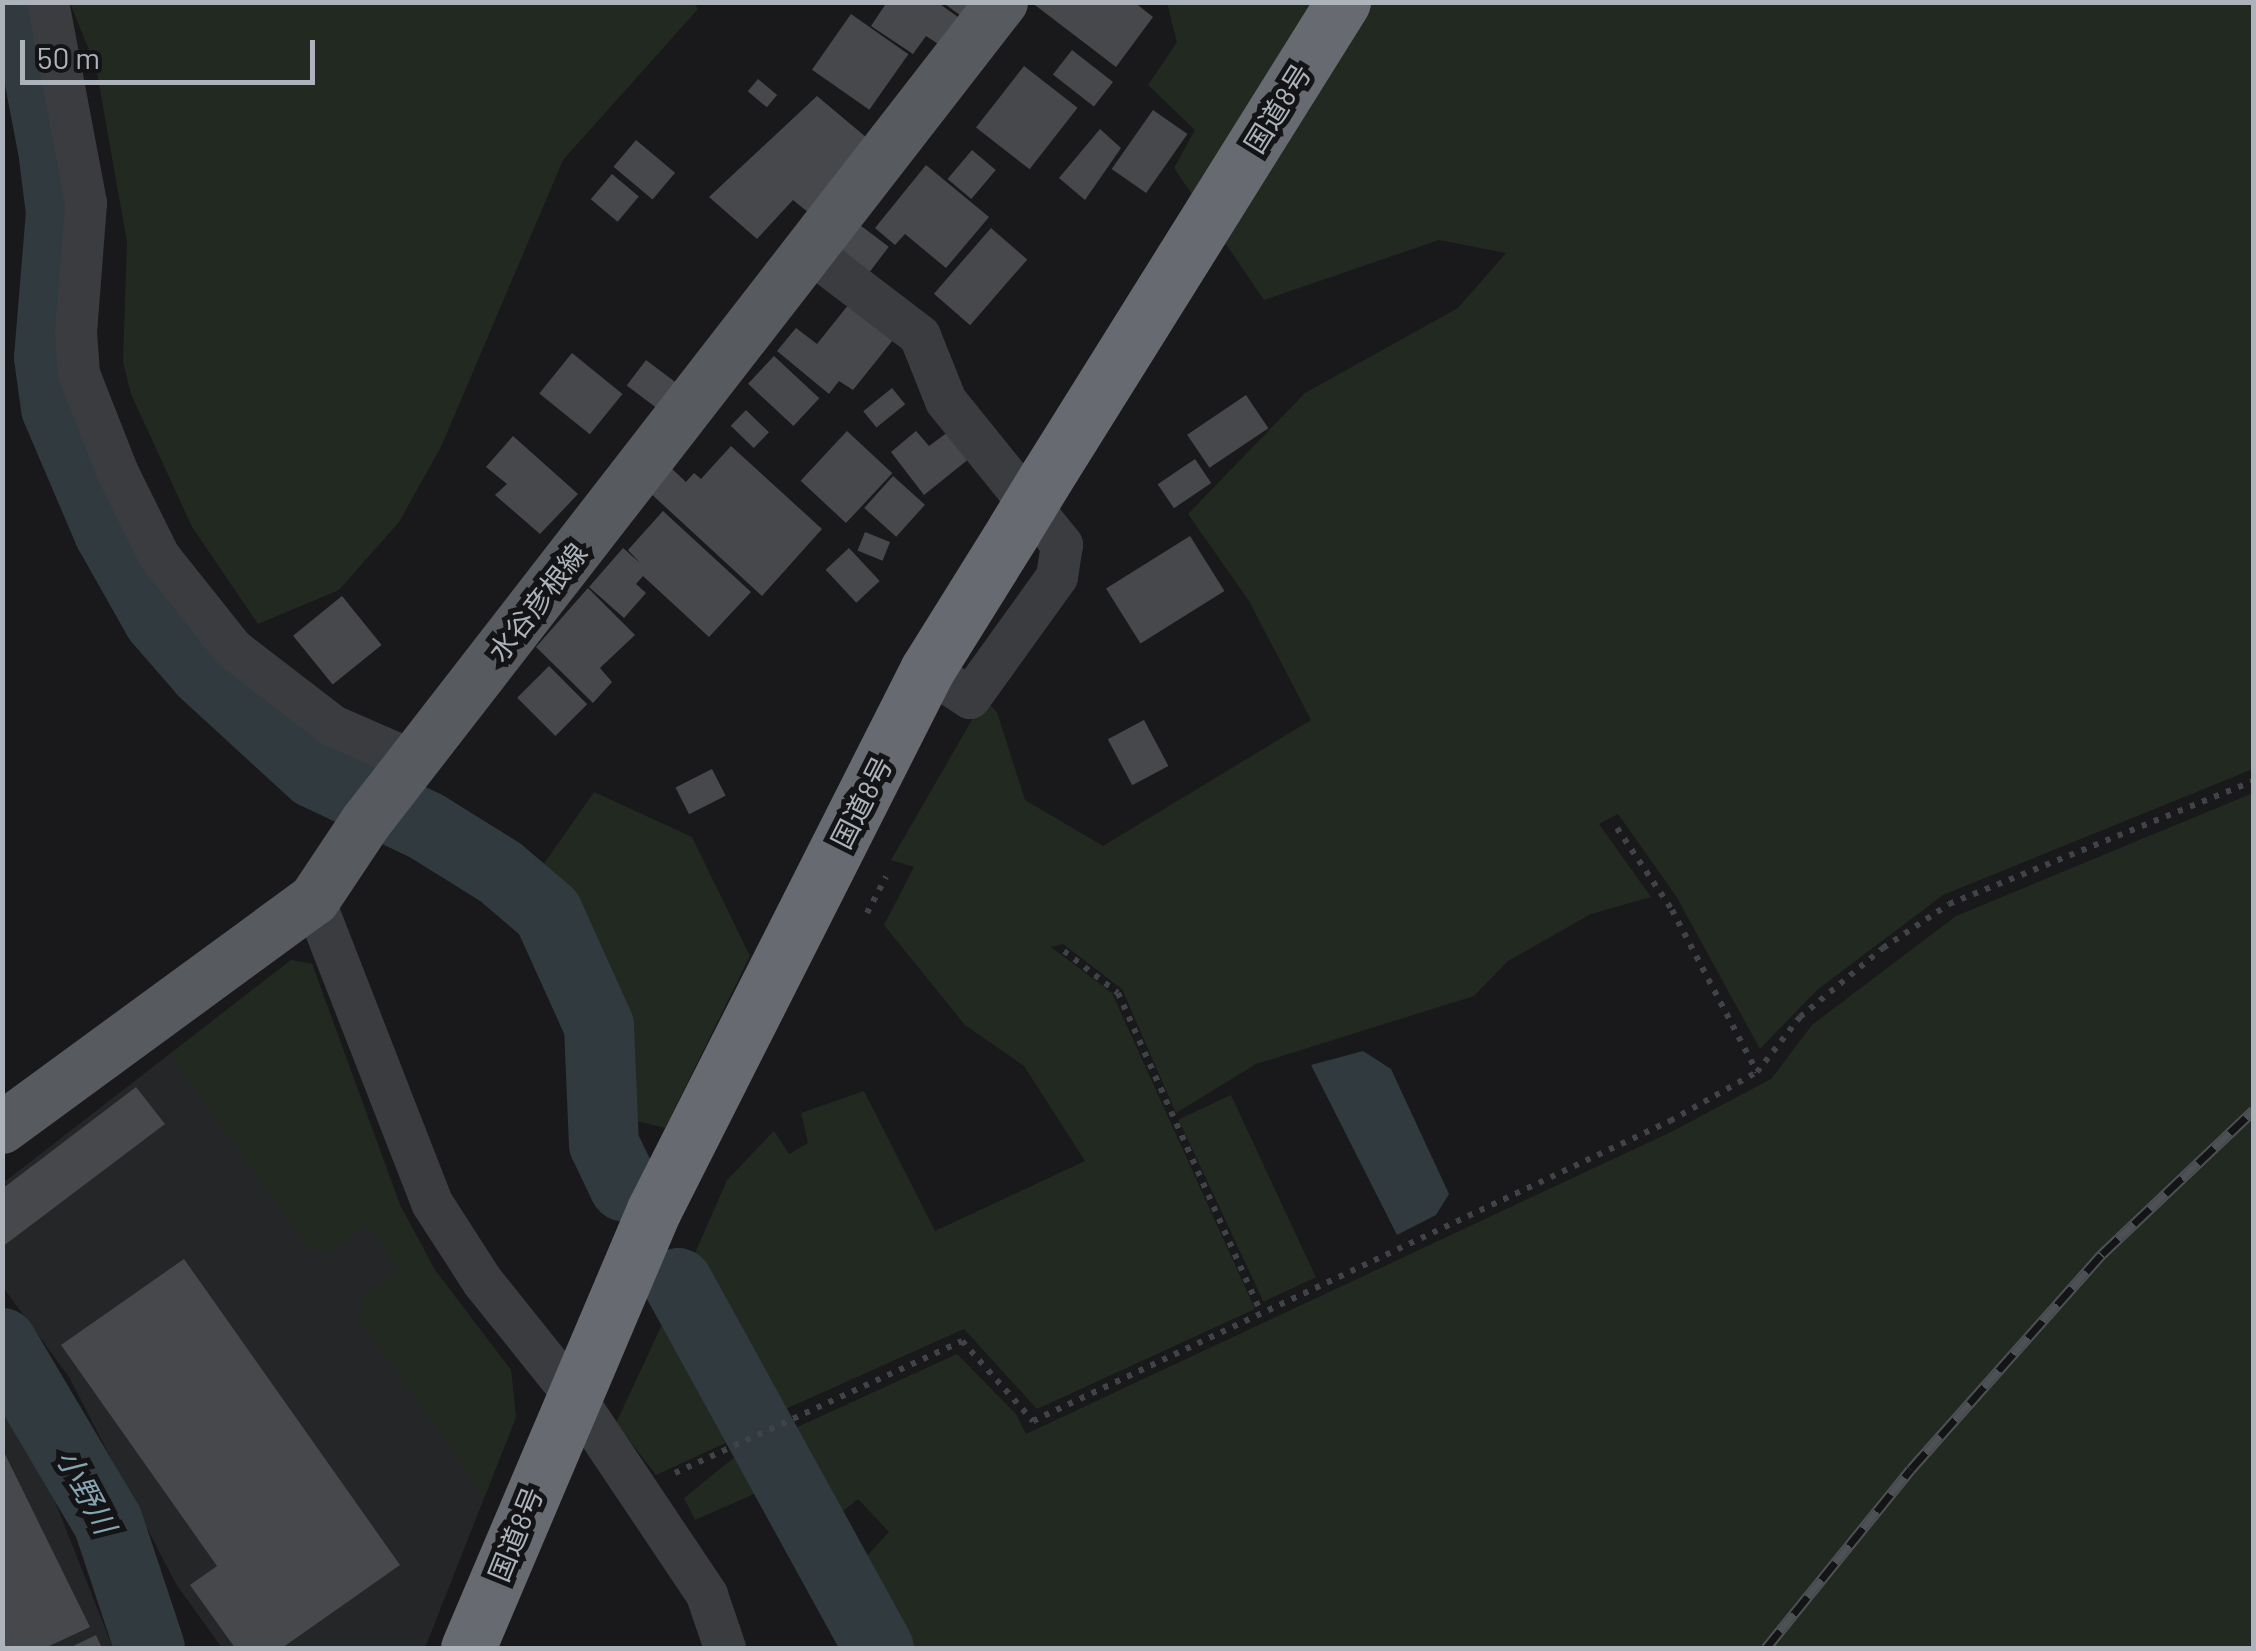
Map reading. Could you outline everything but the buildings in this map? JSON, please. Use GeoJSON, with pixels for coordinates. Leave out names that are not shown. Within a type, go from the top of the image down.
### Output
{"type":"FeatureCollection","features":[{"type":"Feature","properties":{"kind":"highway","name":"国道8号"},"geometry":{"type":"LineString","coordinates":[[468,1648],[572,1393],[654,1210],[927,670],[1343,2]]}},
{"type":"Feature","properties":{"kind":"main road","name":"水谷彦根線"},"geometry":{"type":"LineString","coordinates":[[2,1128],[314,900],[391,790],[1002,2]]}},
{"type":"Feature","properties":{"kind":"street"},"geometry":{"type":"LineString","coordinates":[[48,2],[86,202],[76,332],[79,374],[118,473],[159,556],[233,649],[332,726],[391,790]]}},
{"type":"Feature","properties":{"kind":"street"},"geometry":{"type":"LineString","coordinates":[[809,251],[920,336],[946,401],[1062,545],[1065,560],[1057,577],[970,698],[927,670]]}},
{"type":"Feature","properties":{"kind":"street"},"geometry":{"type":"LineString","coordinates":[[314,900],[432,1203],[483,1282],[572,1393],[707,1595],[725,1648]]}},
{"type":"Feature","properties":{"kind":"path"},"geometry":{"type":"LineString","coordinates":[[638,1491],[962,1341],[1033,1421],[1670,1121],[1757,1072],[1800,1017],[1883,948],[1950,904],[2254,781]]}},
{"type":"Feature","properties":{"kind":"path"},"geometry":{"type":"LineString","coordinates":[[1616,828],[1672,910],[1757,1072]]}},
{"type":"Feature","properties":{"kind":"path"},"geometry":{"type":"LineString","coordinates":[[867,913],[886,878]]}},
{"type":"Feature","properties":{"kind":"path"},"geometry":{"type":"LineString","coordinates":[[1064,951],[1118,993],[1261,1313]]}},
{"type":"Feature","properties":{"kind":"shaded area"},"geometry":{"type":"Polygon","coordinates":[[[70,3],[694,3],[698,9],[563,160],[441,447],[399,522],[339,590],[258,624],[192,527],[131,394],[123,362],[127,242],[96,67],[70,3]]]}},
{"type":"Feature","properties":{"kind":"shaded area"},"geometry":{"type":"Polygon","coordinates":[[[1167,3],[2253,3],[2253,769],[1943,895],[1817,990],[1760,1049],[1676,896],[1618,814],[1599,824],[1651,897],[1591,914],[1508,961],[1474,996],[1256,1064],[1176,1113],[1122,989],[1063,944],[1051,947],[1112,993],[1255,1309],[1037,1409],[964,1329],[770,1416],[688,1269],[727,1180],[774,1131],[789,1154],[808,1143],[801,1113],[864,1091],[935,1231],[1085,1161],[1024,1066],[965,1025],[884,925],[914,867],[891,860],[984,699],[997,712],[1025,800],[1103,846],[1311,720],[1249,601],[1188,514],[1305,393],[1458,308],[1506,253],[1439,240],[1264,300],[1174,168],[1195,130],[1148,85],[1177,42],[1167,3]]]}},
{"type":"Feature","properties":{"kind":"shaded area"},"geometry":{"type":"Polygon","coordinates":[[[594,792],[692,837],[750,956],[665,1128],[626,1118],[527,888],[594,792]]]}},
{"type":"Feature","properties":{"kind":"shaded area"},"geometry":{"type":"Polygon","coordinates":[[[2253,793],[2253,1648],[907,1648],[860,1563],[889,1532],[858,1499],[824,1526],[780,1435],[957,1354],[1016,1414],[1026,1434],[1673,1131],[1771,1079],[1812,1025],[1956,916],[2253,793]]]}},
{"type":"Feature","properties":{"kind":"shaded area"},"geometry":{"type":"Polygon","coordinates":[[[291,960],[312,964],[400,1205],[435,1270],[511,1370],[516,1417],[425,1648],[222,1648],[176,1584],[69,1377],[3,1287],[3,1183],[291,960]]]}},
{"type":"Feature","properties":{"kind":"shaded area"},"geometry":{"type":"Polygon","coordinates":[[[291,960],[312,964],[400,1205],[435,1270],[511,1370],[516,1417],[485,1496],[360,1320],[363,1298],[400,1271],[368,1225],[327,1253],[310,1249],[170,1054],[291,960]]]}},
{"type":"Feature","properties":{"kind":"shaded area"},"geometry":{"type":"Polygon","coordinates":[[[1363,1051],[1391,1069],[1449,1194],[1436,1215],[1397,1235],[1311,1065],[1363,1051]]]}},
{"type":"Feature","properties":{"kind":"shaded area"},"geometry":{"type":"Polygon","coordinates":[[[1231,1095],[1316,1277],[1263,1302],[1178,1120],[1231,1095]]]}},
{"type":"Feature","properties":{"kind":"shaded area"},"geometry":{"type":"Polygon","coordinates":[[[667,1314],[677,1326],[685,1315],[747,1433],[656,1475],[616,1423],[667,1314]]]}},
{"type":"Feature","properties":{"kind":"shaded area"},"geometry":{"type":"Polygon","coordinates":[[[2,1405],[43,1471],[113,1648],[3,1648],[2,1405]]]}},
{"type":"Feature","properties":{"kind":"shaded area"},"geometry":{"type":"Polygon","coordinates":[[[752,1443],[775,1485],[695,1520],[684,1498],[752,1443]]]}},
{"type":"Feature","properties":{"kind":"waterway"},"geometry":{"type":"LineString","coordinates":[[2,3],[21,13],[30,30],[53,149],[61,212],[49,357],[56,408],[109,532],[158,619],[204,672],[314,773],[426,826],[500,872],[548,913],[599,1026],[604,1144],[624,1186]]}},
{"type":"Feature","properties":{"kind":"waterway"},"geometry":{"type":"LineString","coordinates":[[678,1283],[879,1648]]}},
{"type":"Feature","properties":{"kind":"waterway","name":"小野川"},"geometry":{"type":"LineString","coordinates":[[2,1343],[108,1522],[150,1648]]}},
{"type":"Feature","properties":{"kind":"railway"},"geometry":{"type":"LineString","coordinates":[[1766,1648],[1911,1469],[2102,1254],[2254,1110]]}}]}
